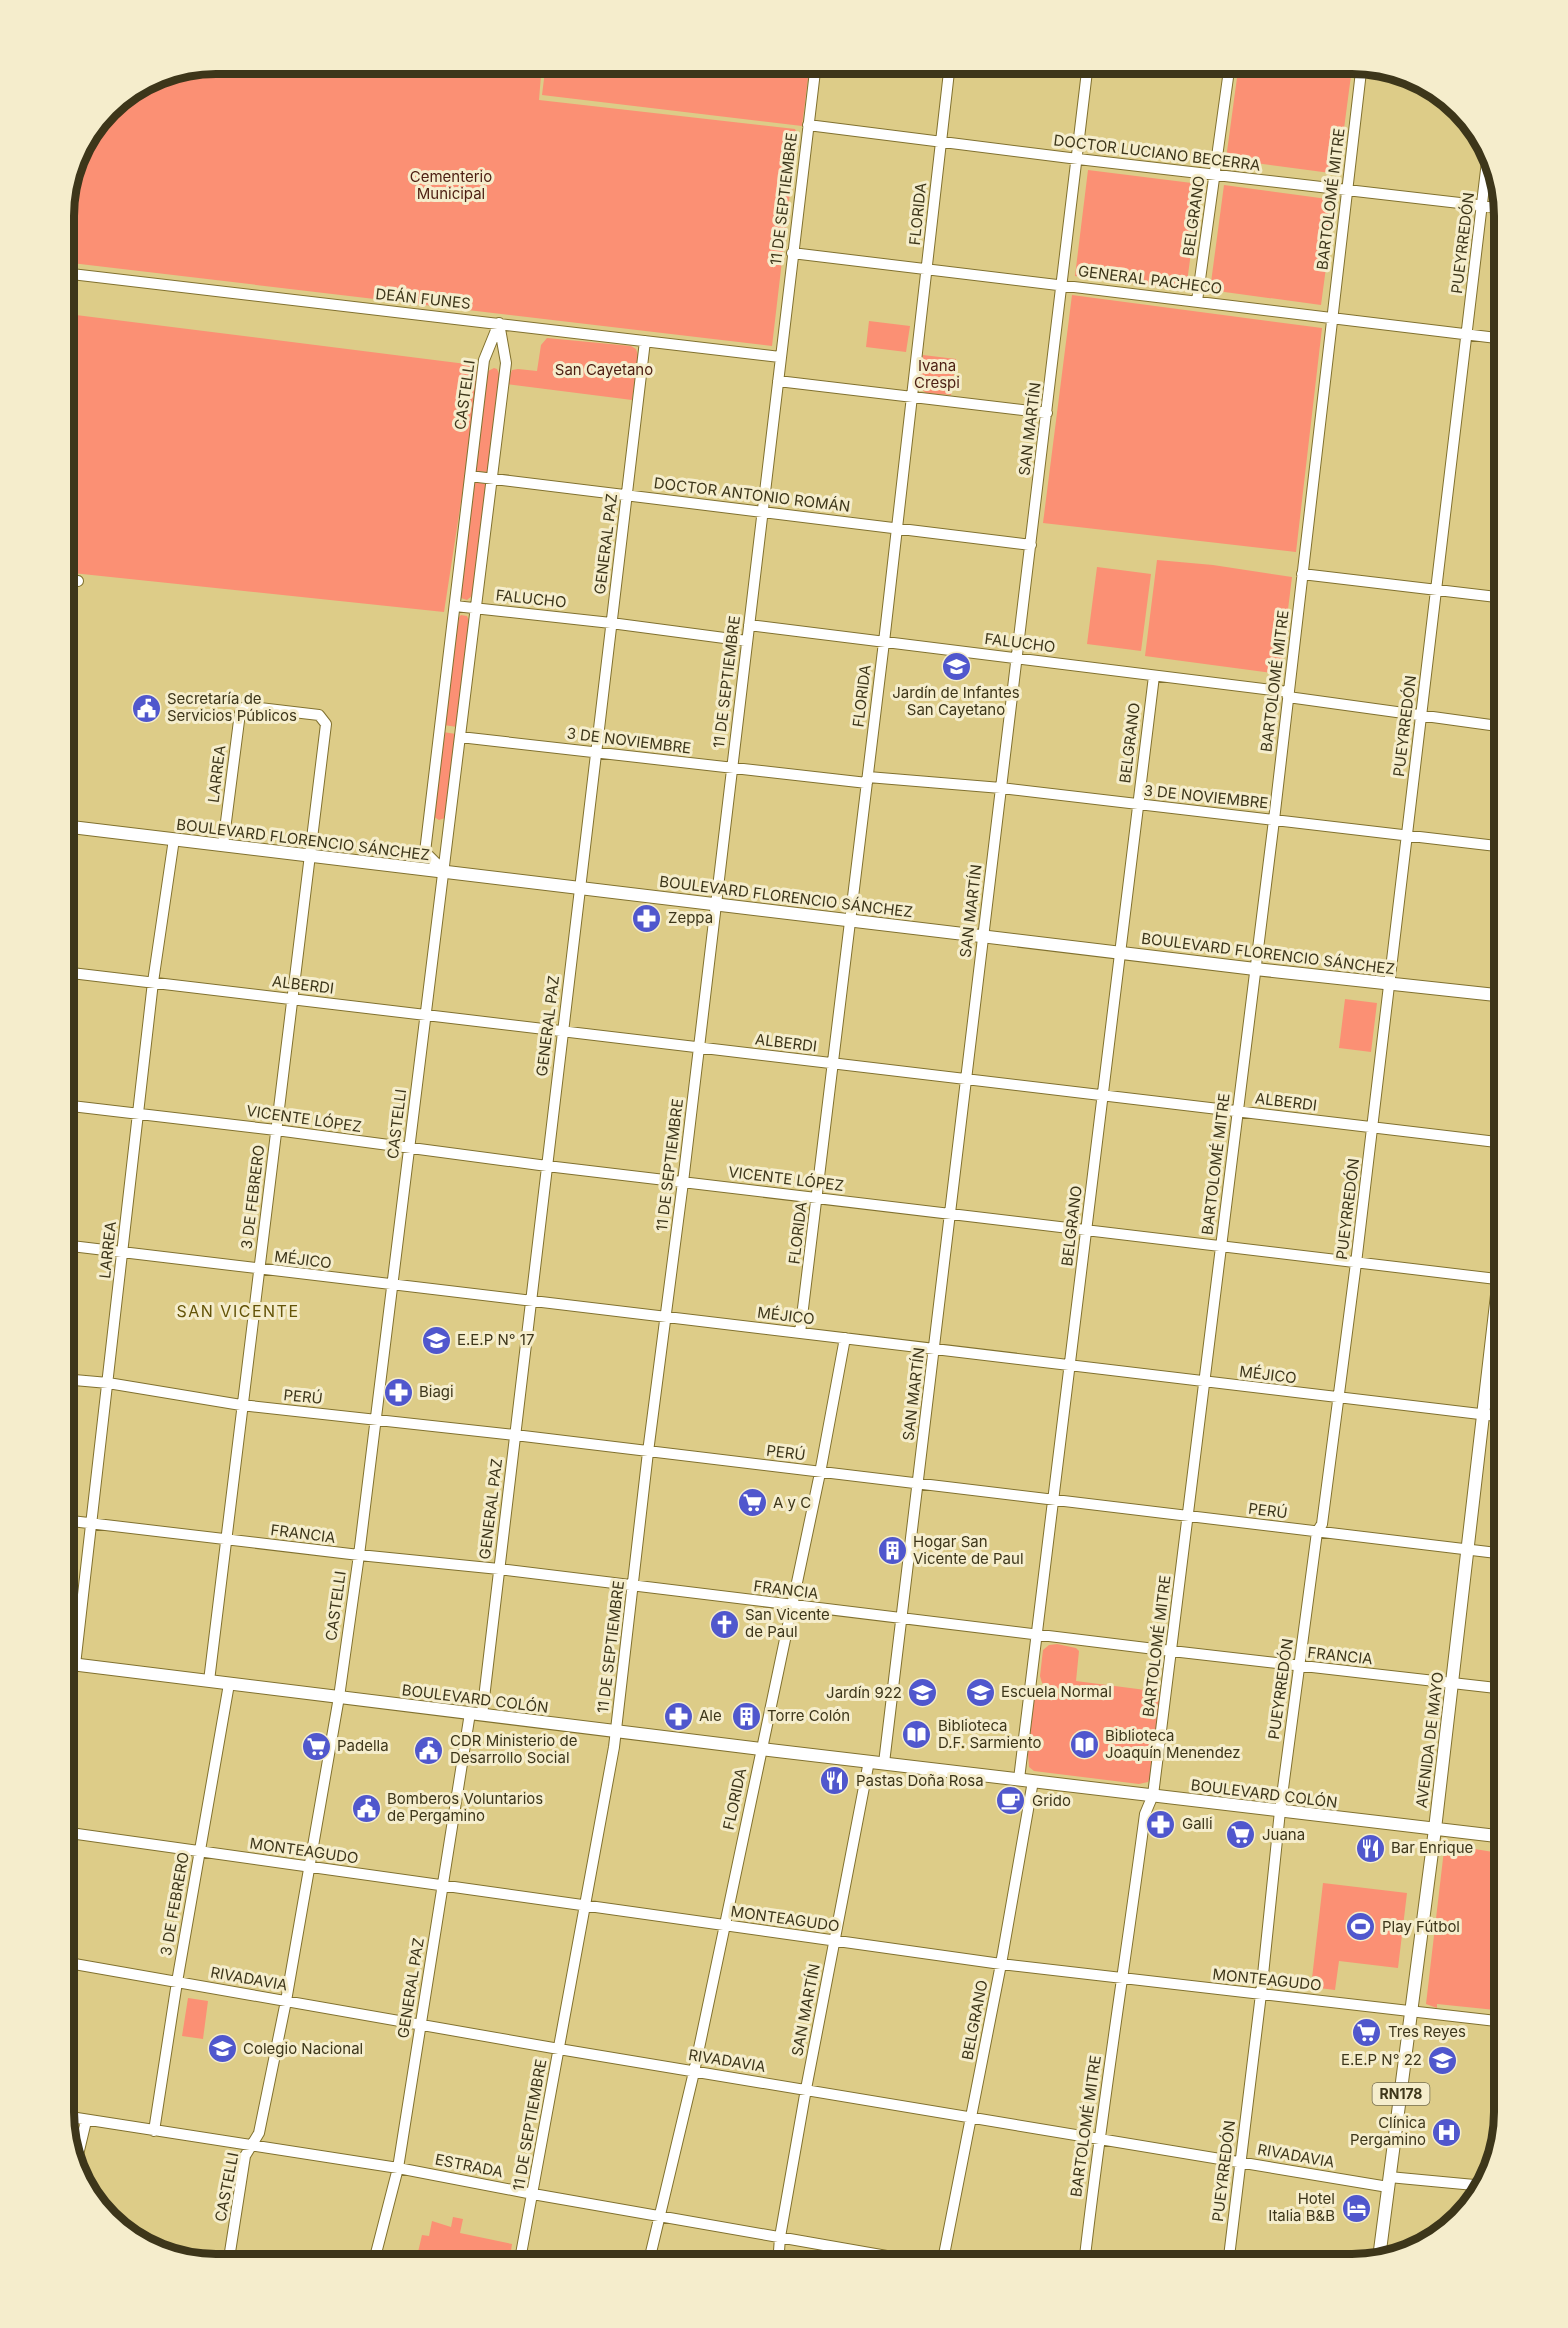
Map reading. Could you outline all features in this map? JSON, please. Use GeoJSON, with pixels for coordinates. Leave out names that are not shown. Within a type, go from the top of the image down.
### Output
{"type":"FeatureCollection","features":[{"type":"Feature","properties":{"kind":"main road","name":"BOULEVARD FLORENCIO SÁNCHEZ"},"geometry":{"type":"LineString","coordinates":[[74,827],[1256,969],[1494,995]]}},
{"type":"Feature","properties":{"kind":"main road","name":"AVENIDA DE MAYO"},"geometry":{"type":"LineString","coordinates":[[1381,2251],[1435,1829],[1494,1336]]}},
{"type":"Feature","properties":{"kind":"main road","name":"BOULEVARD COLÓN"},"geometry":{"type":"LineString","coordinates":[[74,1665],[1494,1837]]}},
{"type":"Feature","properties":{"kind":"street","name":"11 DE SEPTIEMBRE"},"geometry":{"type":"LineString","coordinates":[[521,2254],[614,1747],[815,74]]}},
{"type":"Feature","properties":{"kind":"street","name":"FLORIDA"},"geometry":{"type":"LineString","coordinates":[[801,1333],[913,397],[949,74]]}},
{"type":"Feature","properties":{"kind":"street","name":"SAN MARTÍN"},"geometry":{"type":"LineString","coordinates":[[884,1763],[952,1215],[1016,658],[1087,74]]}},
{"type":"Feature","properties":{"kind":"street","name":"BELGRANO"},"geometry":{"type":"LineString","coordinates":[[1197,301],[1229,74]]}},
{"type":"Feature","properties":{"kind":"street","name":"BARTOLOMÉ MITRE"},"geometry":{"type":"LineString","coordinates":[[1085,2254],[1098,2140],[1145,1814],[1153,1795],[1172,1651],[1203,1382],[1274,820],[1361,74]]}},
{"type":"Feature","properties":{"kind":"street","name":"DOCTOR LUCIANO BECERRA"},"geometry":{"type":"LineString","coordinates":[[808,125],[1078,159],[1494,207]]}},
{"type":"Feature","properties":{"kind":"street","name":"PUEYRREDÓN"},"geometry":{"type":"LineString","coordinates":[[1229,2254],[1261,1994],[1280,1811],[1317,1532],[1322,1524],[1340,1398],[1487,169]]}},
{"type":"Feature","properties":{"kind":"street","name":"GENERAL PACHECO"},"geometry":{"type":"LineString","coordinates":[[792,253],[1494,338]]}},
{"type":"Feature","properties":{"kind":"street","name":"DEÁN FUNES"},"geometry":{"type":"LineString","coordinates":[[74,274],[780,357]]}},
{"type":"Feature","properties":{"kind":"street","name":"CASTELLI"},"geometry":{"type":"LineString","coordinates":[[445,872],[425,852],[484,360],[499,323]]}},
{"type":"Feature","properties":{"kind":"street","name":"CASTELLI"},"geometry":{"type":"LineString","coordinates":[[230,2254],[245,2156],[259,2133],[286,2001],[339,1697],[359,1556],[506,363],[499,323]]}},
{"type":"Feature","properties":{"kind":"street","name":"GENERAL PAZ"},"geometry":{"type":"LineString","coordinates":[[377,2254],[398,2168],[443,1886],[476,1714],[499,1569],[645,341]]}},
{"type":"Feature","properties":{"kind":"street"},"geometry":{"type":"LineString","coordinates":[[778,381],[1047,413]]}},
{"type":"Feature","properties":{"kind":"street","name":"DOCTOR ANTONIO ROMÁN"},"geometry":{"type":"LineString","coordinates":[[470,476],[1031,545]]}},
{"type":"Feature","properties":{"kind":"street"},"geometry":{"type":"LineString","coordinates":[[1302,574],[1494,597]]}},
{"type":"Feature","properties":{"kind":"street"},"geometry":{"type":"LineString","coordinates":[[74,581],[78,581]]}},
{"type":"Feature","properties":{"kind":"street","name":"FALUCHO"},"geometry":{"type":"LineString","coordinates":[[455,606],[747,641]]}},
{"type":"Feature","properties":{"kind":"street","name":"FALUCHO"},"geometry":{"type":"LineString","coordinates":[[749,625],[1288,694],[1494,725]]}},
{"type":"Feature","properties":{"kind":"street","name":"BELGRANO"},"geometry":{"type":"LineString","coordinates":[[1019,1779],[1154,676]]}},
{"type":"Feature","properties":{"kind":"street","name":"LARREA"},"geometry":{"type":"LineString","coordinates":[[224,845],[240,713],[243,708],[319,715],[323,718]]}},
{"type":"Feature","properties":{"kind":"street","name":"3 DE FEBRERO"},"geometry":{"type":"LineString","coordinates":[[209,1681],[326,724],[323,718]]}},
{"type":"Feature","properties":{"kind":"street","name":"3 DE NOVIEMBRE"},"geometry":{"type":"LineString","coordinates":[[440,728],[460,734],[732,768],[867,780],[1001,788],[1494,846]]}},
{"type":"Feature","properties":{"kind":"street","name":"LARREA"},"geometry":{"type":"LineString","coordinates":[[74,1631],[108,1383],[153,982],[174,839]]}},
{"type":"Feature","properties":{"kind":"street","name":"ALBERDI"},"geometry":{"type":"LineString","coordinates":[[74,973],[1494,1142]]}},
{"type":"Feature","properties":{"kind":"street","name":"VICENTE LÓPEZ"},"geometry":{"type":"LineString","coordinates":[[74,1106],[547,1166],[1494,1279]]}},
{"type":"Feature","properties":{"kind":"street","name":"MÉJICO"},"geometry":{"type":"LineString","coordinates":[[74,1246],[392,1286],[666,1316],[1494,1416]]}},
{"type":"Feature","properties":{"kind":"street","name":"FLORIDA"},"geometry":{"type":"LineString","coordinates":[[650,2254],[694,2072],[820,1473],[845,1338]]}},
{"type":"Feature","properties":{"kind":"street","name":"PERÚ"},"geometry":{"type":"LineString","coordinates":[[74,1380],[108,1383],[241,1405],[919,1483],[1494,1553]]}},
{"type":"Feature","properties":{"kind":"street","name":"FRANCIA"},"geometry":{"type":"LineString","coordinates":[[74,1522],[359,1556],[499,1569],[792,1606],[1494,1688]]}},
{"type":"Feature","properties":{"kind":"street","name":"3 DE FEBRERO"},"geometry":{"type":"LineString","coordinates":[[154,2131],[177,1982],[229,1684]]}},
{"type":"Feature","properties":{"kind":"street","name":"SAN MARTÍN"},"geometry":{"type":"LineString","coordinates":[[779,2254],[806,2089],[869,1761]]}},
{"type":"Feature","properties":{"kind":"street","name":"BELGRANO"},"geometry":{"type":"LineString","coordinates":[[942,2254],[1001,1965],[1033,1781]]}},
{"type":"Feature","properties":{"kind":"street","name":"MONTEAGUDO"},"geometry":{"type":"LineString","coordinates":[[74,1834],[1001,1965],[1494,2021]]}},
{"type":"Feature","properties":{"kind":"street","name":"RIVADAVIA"},"geometry":{"type":"LineString","coordinates":[[74,1964],[1098,2140],[1388,2182],[1473,2186]]}},
{"type":"Feature","properties":{"kind":"street","name":"ESTRADA"},"geometry":{"type":"LineString","coordinates":[[74,2118],[398,2168],[877,2254]]}},
{"type":"Feature","properties":{"kind":"street"},"geometry":{"type":"LineString","coordinates":[[79,2151],[86,2121]]}},
{"type":"Feature","properties":{"kind":"green space","name":"Cementerio Municipal"},"geometry":{"type":"Polygon","coordinates":[[[541,74],[539,100],[795,129],[797,133],[772,346],[74,263],[74,206],[78,179],[84,161],[97,137],[115,115],[137,97],[161,84],[197,75],[541,74]]]}},
{"type":"Feature","properties":{"kind":"green space"},"geometry":{"type":"Polygon","coordinates":[[[545,74],[809,74],[802,126],[542,95],[545,74]]]}},
{"type":"Feature","properties":{"kind":"green space"},"geometry":{"type":"Polygon","coordinates":[[[1238,74],[1351,74],[1338,174],[1226,159],[1238,74]]]}},
{"type":"Feature","properties":{"kind":"green space"},"geometry":{"type":"Polygon","coordinates":[[[1088,170],[1200,184],[1186,290],[1075,276],[1088,170]]]}},
{"type":"Feature","properties":{"kind":"green space"},"geometry":{"type":"Polygon","coordinates":[[[1224,185],[1335,200],[1321,305],[1210,290],[1224,185]]]}},
{"type":"Feature","properties":{"kind":"green space"},"geometry":{"type":"Polygon","coordinates":[[[1072,295],[1322,328],[1296,552],[1043,523],[1072,295]]]}},
{"type":"Feature","properties":{"kind":"green space"},"geometry":{"type":"Polygon","coordinates":[[[76,315],[474,365],[478,373],[444,612],[74,573],[74,333],[76,315]]]}},
{"type":"Feature","properties":{"kind":"green space"},"geometry":{"type":"Polygon","coordinates":[[[869,321],[910,326],[906,352],[866,347],[869,321]]]}},
{"type":"Feature","properties":{"kind":"green space","name":"San Cayetano"},"geometry":{"type":"Polygon","coordinates":[[[547,338],[631,346],[636,349],[638,355],[632,400],[507,384],[512,370],[537,371],[541,345],[547,338]]]}},
{"type":"Feature","properties":{"kind":"green space","name":"Ivana Crespi"},"geometry":{"type":"Polygon","coordinates":[[[923,355],[956,359],[951,395],[926,393],[921,389],[919,382],[923,355]]]}},
{"type":"Feature","properties":{"kind":"green space"},"geometry":{"type":"Polygon","coordinates":[[[494,368],[500,376],[488,472],[475,471],[488,371],[494,368]]]}},
{"type":"Feature","properties":{"kind":"green space"},"geometry":{"type":"Polygon","coordinates":[[[474,482],[486,484],[472,596],[467,600],[461,598],[460,594],[474,482]]]}},
{"type":"Feature","properties":{"kind":"green space"},"geometry":{"type":"Polygon","coordinates":[[[1157,560],[1213,565],[1292,577],[1280,674],[1145,656],[1157,560]]]}},
{"type":"Feature","properties":{"kind":"green space"},"geometry":{"type":"Polygon","coordinates":[[[1097,567],[1151,574],[1141,651],[1087,644],[1097,567]]]}},
{"type":"Feature","properties":{"kind":"green space"},"geometry":{"type":"Polygon","coordinates":[[[461,615],[467,616],[469,621],[457,727],[444,725],[457,619],[461,615]]]}},
{"type":"Feature","properties":{"kind":"green space"},"geometry":{"type":"Polygon","coordinates":[[[443,732],[456,734],[445,818],[439,820],[434,817],[443,732]]]}},
{"type":"Feature","properties":{"kind":"green space"},"geometry":{"type":"Polygon","coordinates":[[[1345,999],[1377,1003],[1371,1052],[1339,1048],[1345,999]]]}},
{"type":"Feature","properties":{"kind":"green space"},"geometry":{"type":"Polygon","coordinates":[[[1057,1644],[1076,1648],[1079,1651],[1076,1681],[1161,1692],[1151,1774],[1148,1782],[1139,1784],[1034,1771],[1029,1767],[1028,1754],[1035,1691],[1072,1695],[1073,1687],[1052,1689],[1042,1683],[1040,1676],[1043,1650],[1049,1645],[1057,1644]]]}},
{"type":"Feature","properties":{"kind":"green space"},"geometry":{"type":"Polygon","coordinates":[[[1451,1845],[1494,1852],[1494,2010],[1437,2004],[1437,2008],[1426,2004],[1444,1850],[1451,1845]]]}},
{"type":"Feature","properties":{"kind":"green space","name":"Play Fútbol"},"geometry":{"type":"Polygon","coordinates":[[[1323,1883],[1407,1893],[1398,1968],[1339,1961],[1335,1990],[1311,1987],[1323,1883]]]}},
{"type":"Feature","properties":{"kind":"green space"},"geometry":{"type":"Polygon","coordinates":[[[188,1998],[208,2001],[203,2039],[182,2036],[188,1998]]]}},
{"type":"Feature","properties":{"kind":"green space"},"geometry":{"type":"Polygon","coordinates":[[[453,2217],[463,2219],[460,2233],[512,2244],[511,2254],[418,2254],[422,2235],[429,2236],[432,2221],[451,2227],[453,2217]]]}},
{"type":"Feature","properties":{"kind":"place","name":"Jardín de Infantes San Cayetano"},"geometry":{"type":"Point","coordinates":[956,666]}},
{"type":"Feature","properties":{"kind":"place","name":"Secretaría de Servicios Públicos"},"geometry":{"type":"Point","coordinates":[146,708]}},
{"type":"Feature","properties":{"kind":"place","name":"Zeppa"},"geometry":{"type":"Point","coordinates":[647,918]}},
{"type":"Feature","properties":{"kind":"place","name":"E.E.P N° 17"},"geometry":{"type":"Point","coordinates":[436,1340]}},
{"type":"Feature","properties":{"kind":"place","name":"Biagi"},"geometry":{"type":"Point","coordinates":[398,1392]}},
{"type":"Feature","properties":{"kind":"place","name":"A y C"},"geometry":{"type":"Point","coordinates":[752,1503]}},
{"type":"Feature","properties":{"kind":"place","name":"Hogar San Vicente de Paul"},"geometry":{"type":"Point","coordinates":[892,1551]}},
{"type":"Feature","properties":{"kind":"place","name":"San Vicente de Paul"},"geometry":{"type":"Point","coordinates":[724,1624]}},
{"type":"Feature","properties":{"kind":"place","name":"Escuela Normal"},"geometry":{"type":"Point","coordinates":[980,1692]}},
{"type":"Feature","properties":{"kind":"place","name":"Jardín 922"},"geometry":{"type":"Point","coordinates":[923,1693]}},
{"type":"Feature","properties":{"kind":"place","name":"Ale"},"geometry":{"type":"Point","coordinates":[678,1716]}},
{"type":"Feature","properties":{"kind":"place","name":"Torre Colón"},"geometry":{"type":"Point","coordinates":[746,1716]}},
{"type":"Feature","properties":{"kind":"place","name":"Biblioteca D.F. Sarmiento"},"geometry":{"type":"Point","coordinates":[917,1735]}},
{"type":"Feature","properties":{"kind":"place","name":"Biblioteca Joaquín Menendez"},"geometry":{"type":"Point","coordinates":[1084,1745]}},
{"type":"Feature","properties":{"kind":"place","name":"Padella"},"geometry":{"type":"Point","coordinates":[316,1746]}},
{"type":"Feature","properties":{"kind":"place","name":"CDR Ministerio de Desarrollo Social"},"geometry":{"type":"Point","coordinates":[429,1750]}},
{"type":"Feature","properties":{"kind":"place","name":"Pastas Doña Rosa"},"geometry":{"type":"Point","coordinates":[835,1781]}},
{"type":"Feature","properties":{"kind":"place","name":"Grido"},"geometry":{"type":"Point","coordinates":[1011,1801]}},
{"type":"Feature","properties":{"kind":"place","name":"Bomberos Voluntarios de Pergamino"},"geometry":{"type":"Point","coordinates":[366,1808]}},
{"type":"Feature","properties":{"kind":"place","name":"Galli"},"geometry":{"type":"Point","coordinates":[1161,1824]}},
{"type":"Feature","properties":{"kind":"place","name":"Juana"},"geometry":{"type":"Point","coordinates":[1241,1835]}},
{"type":"Feature","properties":{"kind":"place","name":"Bar Enrique"},"geometry":{"type":"Point","coordinates":[1370,1848]}},
{"type":"Feature","properties":{"kind":"place","name":"Play Fútbol"},"geometry":{"type":"Point","coordinates":[1361,1927]}},
{"type":"Feature","properties":{"kind":"place","name":"Tres Reyes"},"geometry":{"type":"Point","coordinates":[1367,2032]}},
{"type":"Feature","properties":{"kind":"place","name":"Colegio Nacional"},"geometry":{"type":"Point","coordinates":[222,2049]}},
{"type":"Feature","properties":{"kind":"place","name":"E.E.P N° 22"},"geometry":{"type":"Point","coordinates":[1443,2060]}},
{"type":"Feature","properties":{"kind":"place","name":"Clínica Pergamino"},"geometry":{"type":"Point","coordinates":[1447,2132]}},
{"type":"Feature","properties":{"kind":"place","name":"Hotel Italia B&B"},"geometry":{"type":"Point","coordinates":[1356,2208]}},
{"type":"Feature","properties":{"kind":"district","name":"SAN VICENTE"},"geometry":{"type":"Point","coordinates":[238,1311]}}]}
